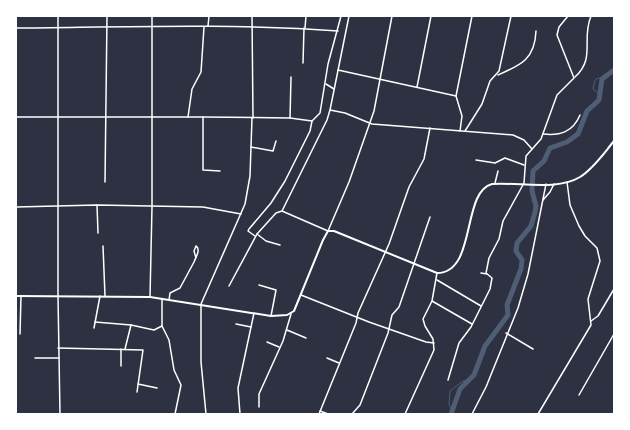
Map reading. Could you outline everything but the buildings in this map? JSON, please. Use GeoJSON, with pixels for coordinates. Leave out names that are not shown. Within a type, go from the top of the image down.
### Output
{"type":"FeatureCollection","features":[{"type":"Feature","properties":{"kind":"main road"},"geometry":{"type":"LineString","coordinates":[[16,296],[150,297],[271,316],[291,314],[301,295],[322,240],[328,231],[334,231],[437,273],[446,272],[454,266],[468,231],[478,195],[483,187],[495,183],[554,184],[567,182],[587,172],[614,141]]}},
{"type":"Feature","properties":{"kind":"street"},"geometry":{"type":"LineString","coordinates":[[58,16],[58,348],[60,414]]}},
{"type":"Feature","properties":{"kind":"street"},"geometry":{"type":"LineString","coordinates":[[105,182],[107,16]]}},
{"type":"Feature","properties":{"kind":"street"},"geometry":{"type":"LineString","coordinates":[[150,297],[152,207],[152,16]]}},
{"type":"Feature","properties":{"kind":"street"},"geometry":{"type":"LineString","coordinates":[[208,16],[208,27]]}},
{"type":"Feature","properties":{"kind":"street"},"geometry":{"type":"LineString","coordinates":[[206,414],[201,362],[201,304],[242,214],[250,176],[252,118],[252,16]]}},
{"type":"Feature","properties":{"kind":"street"},"geometry":{"type":"LineString","coordinates":[[303,63],[306,16]]}},
{"type":"Feature","properties":{"kind":"street"},"geometry":{"type":"LineString","coordinates":[[280,245],[266,241],[248,231],[271,203],[285,181],[310,131],[312,121],[320,113],[330,57],[341,16]]}},
{"type":"Feature","properties":{"kind":"street"},"geometry":{"type":"LineString","coordinates":[[282,212],[330,110],[349,16]]}},
{"type":"Feature","properties":{"kind":"street"},"geometry":{"type":"LineString","coordinates":[[229,286],[256,236],[276,213],[282,212],[328,231],[349,182],[374,111],[392,16]]}},
{"type":"Feature","properties":{"kind":"street"},"geometry":{"type":"LineString","coordinates":[[417,88],[431,16]]}},
{"type":"Feature","properties":{"kind":"street"},"geometry":{"type":"LineString","coordinates":[[460,131],[462,116],[456,96],[472,16]]}},
{"type":"Feature","properties":{"kind":"street"},"geometry":{"type":"LineString","coordinates":[[498,75],[511,16]]}},
{"type":"Feature","properties":{"kind":"street"},"geometry":{"type":"LineString","coordinates":[[568,16],[559,27],[557,35],[574,78]]}},
{"type":"Feature","properties":{"kind":"street"},"geometry":{"type":"LineString","coordinates":[[487,274],[489,258],[499,239],[503,222],[524,183],[524,165],[526,156],[543,134],[557,95],[578,74],[587,58],[586,34],[591,16]]}},
{"type":"Feature","properties":{"kind":"street"},"geometry":{"type":"LineString","coordinates":[[188,117],[192,89],[201,72],[204,27]]}},
{"type":"Feature","properties":{"kind":"street"},"geometry":{"type":"LineString","coordinates":[[16,28],[252,27],[305,28],[338,31]]}},
{"type":"Feature","properties":{"kind":"street"},"geometry":{"type":"LineString","coordinates":[[465,131],[482,104],[490,81],[530,56],[535,45],[536,31]]}},
{"type":"Feature","properties":{"kind":"street"},"geometry":{"type":"LineString","coordinates":[[338,70],[456,96]]}},
{"type":"Feature","properties":{"kind":"street"},"geometry":{"type":"LineString","coordinates":[[290,118],[291,77]]}},
{"type":"Feature","properties":{"kind":"street"},"geometry":{"type":"LineString","coordinates":[[326,84],[334,89]]}},
{"type":"Feature","properties":{"kind":"street"},"geometry":{"type":"LineString","coordinates":[[330,110],[345,113],[370,123],[513,135],[524,140],[532,149]]}},
{"type":"Feature","properties":{"kind":"street"},"geometry":{"type":"LineString","coordinates":[[543,134],[552,135],[566,132],[574,125],[580,115]]}},
{"type":"Feature","properties":{"kind":"street"},"geometry":{"type":"LineString","coordinates":[[16,117],[290,118],[312,121]]}},
{"type":"Feature","properties":{"kind":"street"},"geometry":{"type":"LineString","coordinates":[[203,117],[203,170],[220,171]]}},
{"type":"Feature","properties":{"kind":"street"},"geometry":{"type":"LineString","coordinates":[[319,414],[357,317],[385,252],[409,187],[424,159],[430,128]]}},
{"type":"Feature","properties":{"kind":"street"},"geometry":{"type":"LineString","coordinates":[[251,147],[273,151],[276,141]]}},
{"type":"Feature","properties":{"kind":"street"},"geometry":{"type":"LineString","coordinates":[[476,160],[495,163],[505,158],[524,165]]}},
{"type":"Feature","properties":{"kind":"street"},"geometry":{"type":"LineString","coordinates":[[495,183],[498,171]]}},
{"type":"Feature","properties":{"kind":"street"},"geometry":{"type":"LineString","coordinates":[[538,414],[589,330],[591,321],[588,299],[599,267],[600,251],[585,236],[579,226],[570,205],[567,182]]}},
{"type":"Feature","properties":{"kind":"street"},"geometry":{"type":"LineString","coordinates":[[472,414],[486,387],[506,333],[516,315],[528,274],[546,184]]}},
{"type":"Feature","properties":{"kind":"street"},"geometry":{"type":"LineString","coordinates":[[543,201],[554,184]]}},
{"type":"Feature","properties":{"kind":"street"},"geometry":{"type":"LineString","coordinates":[[97,205],[98,233]]}},
{"type":"Feature","properties":{"kind":"street"},"geometry":{"type":"LineString","coordinates":[[16,207],[97,205],[202,207],[242,214]]}},
{"type":"Feature","properties":{"kind":"street"},"geometry":{"type":"LineString","coordinates":[[352,414],[360,405],[389,329],[392,315],[399,307],[430,217]]}},
{"type":"Feature","properties":{"kind":"street"},"geometry":{"type":"LineString","coordinates":[[103,246],[104,296]]}},
{"type":"Feature","properties":{"kind":"street"},"geometry":{"type":"LineString","coordinates":[[169,300],[170,292],[180,288],[196,258],[198,251],[196,246],[194,251],[196,258]]}},
{"type":"Feature","properties":{"kind":"street"},"geometry":{"type":"LineString","coordinates":[[405,414],[434,350],[434,342],[423,322],[432,301],[437,280],[437,273]]}},
{"type":"Feature","properties":{"kind":"street"},"geometry":{"type":"LineString","coordinates":[[448,380],[459,344],[472,324],[492,282],[492,276],[481,273]]}},
{"type":"Feature","properties":{"kind":"street"},"geometry":{"type":"LineString","coordinates":[[437,280],[481,306]]}},
{"type":"Feature","properties":{"kind":"street"},"geometry":{"type":"LineString","coordinates":[[259,285],[276,290],[271,316]]}},
{"type":"Feature","properties":{"kind":"street"},"geometry":{"type":"LineString","coordinates":[[591,321],[598,316],[614,289]]}},
{"type":"Feature","properties":{"kind":"street"},"geometry":{"type":"LineString","coordinates":[[301,295],[389,329],[426,342],[434,342]]}},
{"type":"Feature","properties":{"kind":"street"},"geometry":{"type":"LineString","coordinates":[[20,334],[21,296]]}},
{"type":"Feature","properties":{"kind":"street"},"geometry":{"type":"LineString","coordinates":[[94,328],[100,296]]}},
{"type":"Feature","properties":{"kind":"street"},"geometry":{"type":"LineString","coordinates":[[162,298],[162,326],[169,340],[174,370],[181,385],[175,414]]}},
{"type":"Feature","properties":{"kind":"street"},"geometry":{"type":"LineString","coordinates":[[432,301],[472,324]]}},
{"type":"Feature","properties":{"kind":"street"},"geometry":{"type":"LineString","coordinates":[[240,414],[238,388],[254,313]]}},
{"type":"Feature","properties":{"kind":"street"},"geometry":{"type":"LineString","coordinates":[[258,407],[259,394],[287,330],[291,314]]}},
{"type":"Feature","properties":{"kind":"street"},"geometry":{"type":"LineString","coordinates":[[95,322],[131,325],[154,330],[162,326]]}},
{"type":"Feature","properties":{"kind":"street"},"geometry":{"type":"LineString","coordinates":[[236,324],[251,327]]}},
{"type":"Feature","properties":{"kind":"street"},"geometry":{"type":"LineString","coordinates":[[125,349],[131,325]]}},
{"type":"Feature","properties":{"kind":"street"},"geometry":{"type":"LineString","coordinates":[[287,330],[306,338]]}},
{"type":"Feature","properties":{"kind":"street"},"geometry":{"type":"LineString","coordinates":[[506,333],[533,349]]}},
{"type":"Feature","properties":{"kind":"street"},"geometry":{"type":"LineString","coordinates":[[579,395],[614,334]]}},
{"type":"Feature","properties":{"kind":"street"},"geometry":{"type":"LineString","coordinates":[[267,342],[279,347]]}},
{"type":"Feature","properties":{"kind":"street"},"geometry":{"type":"LineString","coordinates":[[58,348],[143,350],[137,392]]}},
{"type":"Feature","properties":{"kind":"street"},"geometry":{"type":"LineString","coordinates":[[121,349],[121,366]]}},
{"type":"Feature","properties":{"kind":"street"},"geometry":{"type":"LineString","coordinates":[[35,358],[59,358]]}},
{"type":"Feature","properties":{"kind":"street"},"geometry":{"type":"LineString","coordinates":[[326,358],[339,363]]}},
{"type":"Feature","properties":{"kind":"street"},"geometry":{"type":"LineString","coordinates":[[138,384],[158,388]]}},
{"type":"Feature","properties":{"kind":"street"},"geometry":{"type":"LineString","coordinates":[[320,411],[328,414]]}},
{"type":"Feature","properties":{"kind":"waterway"},"geometry":{"type":"LineString","coordinates":[[451,414],[460,389],[474,375],[485,346],[508,315],[507,305],[521,269],[522,260],[516,251],[517,243],[531,226],[535,212],[536,206],[532,191],[533,171],[544,161],[550,148],[567,142],[578,134],[587,111],[599,100],[602,79],[614,70]]}},
{"type":"Feature","properties":{"kind":"waterway"},"geometry":{"type":"LineString","coordinates":[[599,94],[593,89],[595,80],[598,78],[602,79]]}},
{"type":"Feature","properties":{"kind":"waterway"},"geometry":{"type":"LineString","coordinates":[[451,409],[449,404],[450,391],[463,381],[468,380]]}}]}
